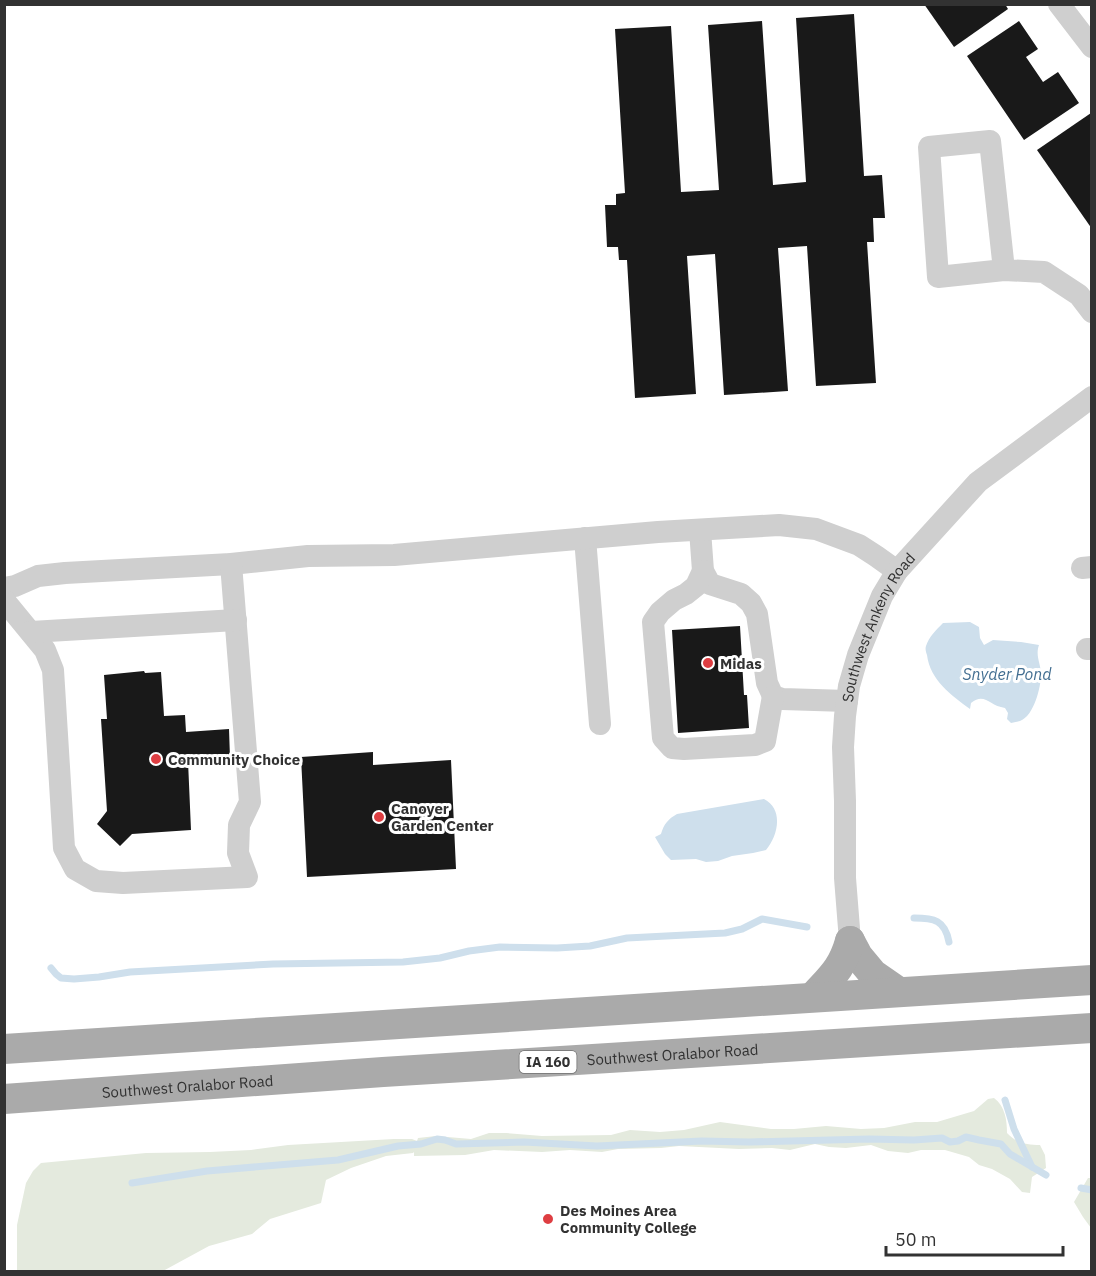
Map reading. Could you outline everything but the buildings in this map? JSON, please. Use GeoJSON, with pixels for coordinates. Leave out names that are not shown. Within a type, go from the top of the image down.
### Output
{"type":"FeatureCollection","features":[{"type":"Feature","properties":{"kind":"main road"},"geometry":{"type":"LineString","coordinates":[[850,941],[858,956],[873,974],[899,992]]}},
{"type":"Feature","properties":{"kind":"main road"},"geometry":{"type":"LineString","coordinates":[[813,997],[839,968],[850,941]]}},
{"type":"Feature","properties":{"kind":"main road"},"geometry":{"type":"LineString","coordinates":[[4,1048],[1092,980]]}},
{"type":"Feature","properties":{"kind":"main road","name":"Southwest Oralabor Road"},"geometry":{"type":"LineString","coordinates":[[4,1099],[383,1072],[1092,1028]]}},
{"type":"Feature","properties":{"kind":"main road"},"geometry":{"type":"LineString","coordinates":[[4,1117],[35,1096]]}},
{"type":"Feature","properties":{"kind":"street"},"geometry":{"type":"LineString","coordinates":[[1059,4],[1092,47]]}},
{"type":"Feature","properties":{"kind":"street"},"geometry":{"type":"LineString","coordinates":[[1004,270],[990,141],[929,147],[938,277],[1004,270],[1044,272],[1079,295],[1092,312]]}},
{"type":"Feature","properties":{"kind":"street","name":"Southwest Ankeny Road"},"geometry":{"type":"LineString","coordinates":[[850,941],[845,878],[843,747],[849,686],[869,625],[882,596],[897,571],[978,482],[1092,397]]}},
{"type":"Feature","properties":{"kind":"street"},"geometry":{"type":"LineString","coordinates":[[4,588],[38,576],[148,567],[231,564],[308,556],[394,555],[658,532],[779,525],[816,529],[859,545],[897,571]]}},
{"type":"Feature","properties":{"kind":"street"},"geometry":{"type":"LineString","coordinates":[[700,530],[703,571],[710,584],[741,594],[752,603],[757,614],[767,683],[773,696],[765,741],[756,745],[684,749],[672,748],[663,738],[653,622],[660,612],[674,600],[696,586],[703,571]]}},
{"type":"Feature","properties":{"kind":"street"},"geometry":{"type":"LineString","coordinates":[[585,538],[600,724]]}},
{"type":"Feature","properties":{"kind":"street"},"geometry":{"type":"LineString","coordinates":[[4,600],[45,650],[53,670],[64,848],[75,869],[96,880],[123,883],[247,877],[238,853],[239,825],[250,802],[231,564]]}},
{"type":"Feature","properties":{"kind":"street"},"geometry":{"type":"LineString","coordinates":[[31,632],[236,620]]}},
{"type":"Feature","properties":{"kind":"street"},"geometry":{"type":"LineString","coordinates":[[773,696],[782,699],[847,701]]}},
{"type":"Feature","properties":{"kind":"shaded area"},"geometry":{"type":"Polygon","coordinates":[[[994,1098],[1001,1105],[1005,1114],[1007,1133],[1022,1143],[1040,1145],[1045,1155],[1046,1168],[1032,1177],[1030,1193],[1022,1192],[1010,1179],[979,1165],[969,1157],[945,1150],[921,1150],[908,1153],[888,1151],[871,1145],[846,1148],[815,1144],[790,1150],[679,1146],[602,1152],[494,1150],[465,1155],[414,1156],[414,1152],[386,1156],[351,1168],[326,1180],[321,1203],[270,1219],[252,1234],[209,1246],[163,1271],[17,1271],[17,1225],[26,1183],[41,1163],[146,1153],[251,1150],[288,1145],[394,1139],[417,1141],[418,1138],[436,1136],[471,1139],[489,1133],[542,1136],[611,1135],[630,1130],[660,1132],[684,1130],[720,1122],[771,1129],[826,1126],[884,1128],[915,1122],[937,1122],[974,1111],[988,1099],[994,1098]]]}},
{"type":"Feature","properties":{"kind":"shaded area"},"geometry":{"type":"Polygon","coordinates":[[[1088,1178],[1091,1178],[1091,1228],[1074,1202],[1088,1178]]]}},
{"type":"Feature","properties":{"kind":"water","name":"Snyder Pond"},"geometry":{"type":"Polygon","coordinates":[[[970,622],[979,627],[980,638],[984,645],[993,640],[1039,645],[1040,686],[1033,707],[1020,721],[1011,723],[1007,719],[1008,713],[1005,708],[984,699],[971,703],[970,709],[949,693],[932,672],[926,649],[931,637],[943,623],[970,622]]]}},
{"type":"Feature","properties":{"kind":"water"},"geometry":{"type":"Polygon","coordinates":[[[764,799],[770,803],[777,816],[774,838],[766,850],[718,861],[671,860],[655,837],[661,834],[667,822],[677,814],[764,799]]]}},
{"type":"Feature","properties":{"kind":"waterway"},"geometry":{"type":"LineString","coordinates":[[914,918],[938,922],[945,929],[949,942]]}},
{"type":"Feature","properties":{"kind":"waterway"},"geometry":{"type":"LineString","coordinates":[[51,968],[61,978],[74,979],[130,972],[273,964],[403,962],[500,947],[590,946],[627,938],[725,933],[742,929],[762,919],[807,927]]}},
{"type":"Feature","properties":{"kind":"waterway"},"geometry":{"type":"LineString","coordinates":[[1005,1100],[1014,1129],[1032,1167]]}},
{"type":"Feature","properties":{"kind":"waterway"},"geometry":{"type":"LineString","coordinates":[[132,1183],[207,1171],[338,1160],[437,1139],[456,1144],[524,1142],[597,1146],[702,1141],[942,1138],[950,1142],[966,1137],[1001,1144],[1010,1154],[1046,1175]]}},
{"type":"Feature","properties":{"kind":"waterway"},"geometry":{"type":"LineString","coordinates":[[1081,1188],[1092,1190]]}},
{"type":"Feature","properties":{"kind":"place","name":"Midas"},"geometry":{"type":"Point","coordinates":[708,663]}},
{"type":"Feature","properties":{"kind":"place","name":"Community Choice"},"geometry":{"type":"Point","coordinates":[156,759]}},
{"type":"Feature","properties":{"kind":"place","name":"Canoyer Garden Center"},"geometry":{"type":"Point","coordinates":[379,817]}},
{"type":"Feature","properties":{"kind":"place","name":"Des Moines Area Community College"},"geometry":{"type":"Point","coordinates":[548,1219]}}]}
